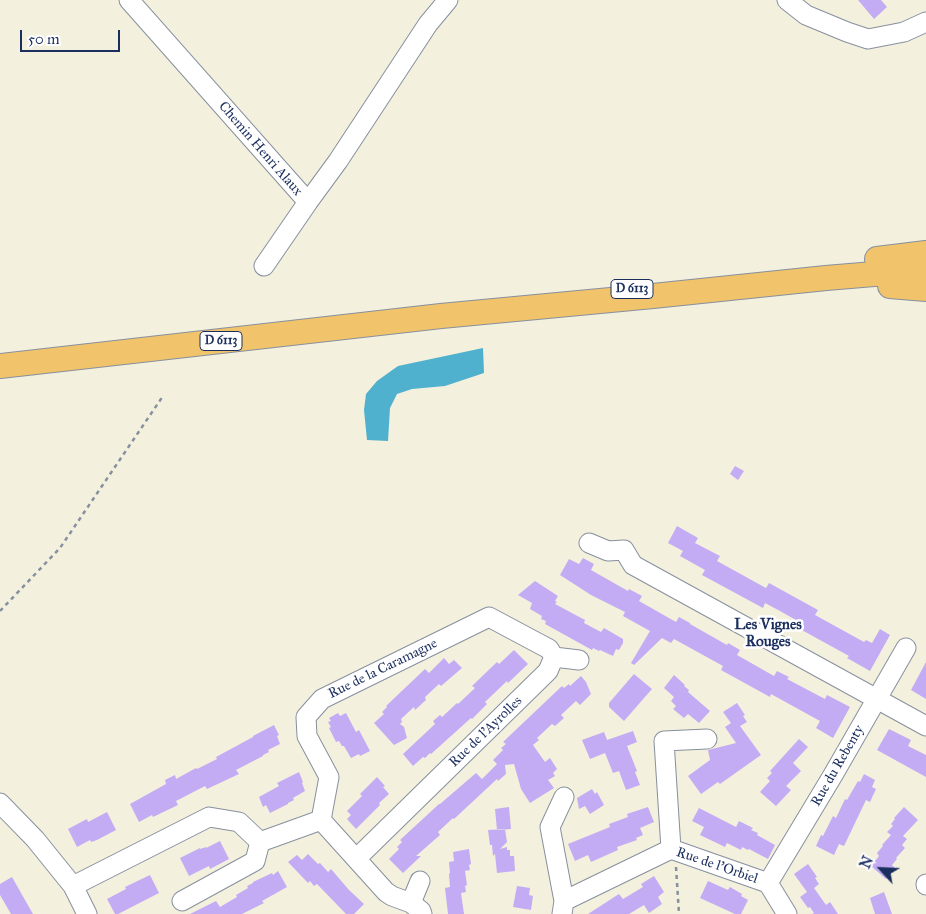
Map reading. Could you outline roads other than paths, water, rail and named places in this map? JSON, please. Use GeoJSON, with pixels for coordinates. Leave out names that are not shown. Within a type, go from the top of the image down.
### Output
{"type":"FeatureCollection","features":[{"type":"Feature","properties":{"kind":"main road"},"geometry":{"type":"LineString","coordinates":[[823,267],[926,253]]}},
{"type":"Feature","properties":{"kind":"main road","name":"D 6113"},"geometry":{"type":"LineString","coordinates":[[441,316],[666,284],[823,267],[926,261]]}},
{"type":"Feature","properties":{"kind":"main road","name":"D 6113"},"geometry":{"type":"LineString","coordinates":[[0,366],[441,316],[826,278],[898,272],[926,272]]}},
{"type":"Feature","properties":{"kind":"main road"},"geometry":{"type":"LineString","coordinates":[[653,296],[884,286],[926,289]]}},
{"type":"Feature","properties":{"kind":"street","name":"Chemin Henri Alaux"},"geometry":{"type":"LineString","coordinates":[[130,0],[308,202],[338,161],[428,24],[448,0]]}},
{"type":"Feature","properties":{"kind":"street"},"geometry":{"type":"LineString","coordinates":[[787,0],[806,16],[868,39],[904,32],[926,22]]}},
{"type":"Feature","properties":{"kind":"street"},"geometry":{"type":"LineString","coordinates":[[264,266],[308,202]]}},
{"type":"Feature","properties":{"kind":"street"},"geometry":{"type":"LineString","coordinates":[[589,543],[608,551],[624,550],[633,565],[926,726]]}},
{"type":"Feature","properties":{"kind":"street","name":"Rue de la Caramagne"},"geometry":{"type":"LineString","coordinates":[[321,820],[329,777],[307,736],[306,717],[322,699],[489,616],[549,649],[554,657]]}},
{"type":"Feature","properties":{"kind":"street","name":"Rue du Rebenty"},"geometry":{"type":"LineString","coordinates":[[768,883],[906,648]]}},
{"type":"Feature","properties":{"kind":"street"},"geometry":{"type":"LineString","coordinates":[[554,657],[578,660]]}},
{"type":"Feature","properties":{"kind":"street","name":"Rue de l'Ayrolles"},"geometry":{"type":"LineString","coordinates":[[357,858],[548,671],[554,657]]}},
{"type":"Feature","properties":{"kind":"street"},"geometry":{"type":"LineString","coordinates":[[673,850],[664,741],[707,739]]}},
{"type":"Feature","properties":{"kind":"street"},"geometry":{"type":"LineString","coordinates":[[563,908],[550,827],[564,797]]}},
{"type":"Feature","properties":{"kind":"street"},"geometry":{"type":"LineString","coordinates":[[0,802],[35,839],[73,886],[88,914]]}},
{"type":"Feature","properties":{"kind":"street"},"geometry":{"type":"LineString","coordinates":[[73,886],[209,818],[239,822],[260,842]]}},
{"type":"Feature","properties":{"kind":"street"},"geometry":{"type":"LineString","coordinates":[[260,842],[321,820],[386,892],[392,896],[416,908],[420,881]]}},
{"type":"Feature","properties":{"kind":"street"},"geometry":{"type":"LineString","coordinates":[[182,901],[255,861],[260,842]]}},
{"type":"Feature","properties":{"kind":"street","name":"Rue de l'Orbiel"},"geometry":{"type":"LineString","coordinates":[[563,908],[673,850],[768,883],[787,914]]}},
{"type":"Feature","properties":{"kind":"water"},"geometry":{"type":"Polygon","coordinates":[[[483,348],[484,373],[445,386],[412,389],[397,394],[390,408],[388,441],[367,440],[364,410],[366,394],[377,381],[398,366],[483,348]]]}},
{"type":"Feature","properties":{"kind":"district","name":"Les Vignes Rouges"},"geometry":{"type":"Point","coordinates":[768,634]}}]}
